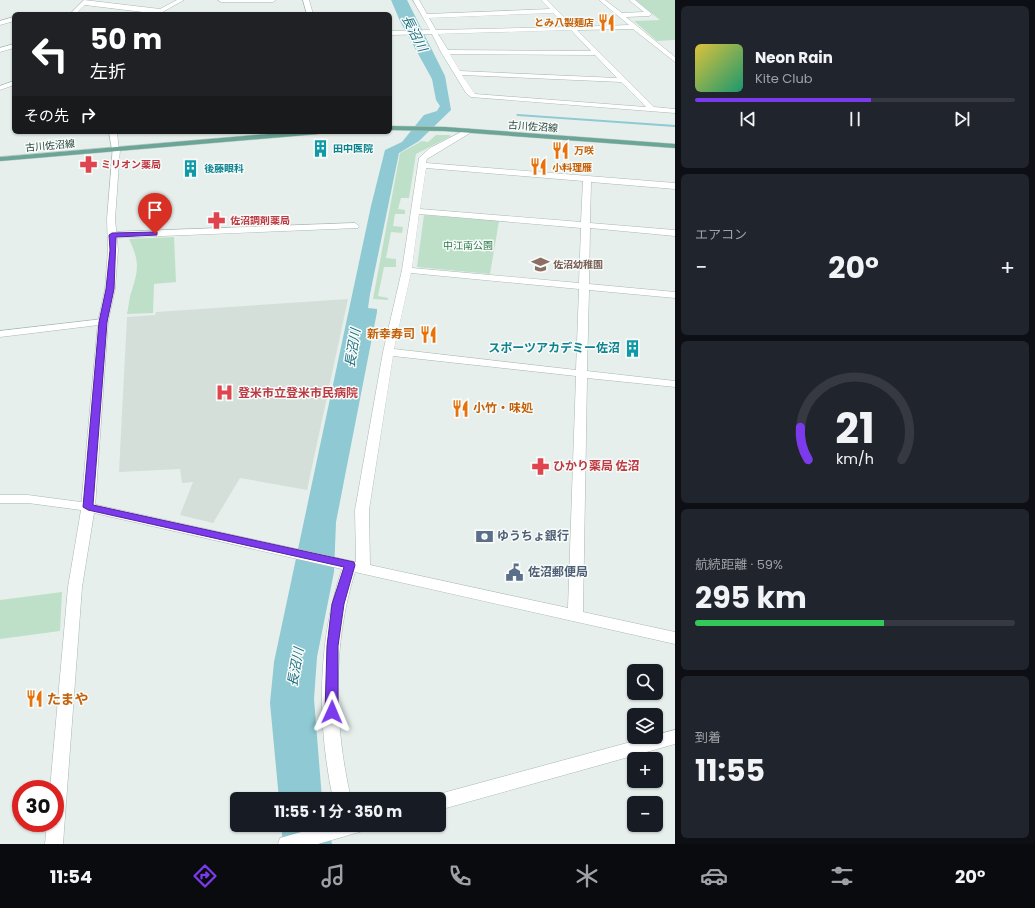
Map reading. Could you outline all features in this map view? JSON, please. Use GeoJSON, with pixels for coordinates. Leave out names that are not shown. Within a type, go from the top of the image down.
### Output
{"type":"FeatureCollection","features":[{"type":"Feature","properties":{"kind":"main road","name":"古川佐沼線"},"geometry":{"type":"LineString","coordinates":[[392,128],[445,129],[675,146]]}},
{"type":"Feature","properties":{"kind":"main road","name":"古川佐沼線"},"geometry":{"type":"LineString","coordinates":[[0,159],[294,134]]}},
{"type":"Feature","properties":{"kind":"street"},"geometry":{"type":"LineString","coordinates":[[75,12],[86,2],[157,12],[181,0]]}},
{"type":"Feature","properties":{"kind":"street"},"geometry":{"type":"LineString","coordinates":[[221,0],[273,0]]}},
{"type":"Feature","properties":{"kind":"street"},"geometry":{"type":"LineString","coordinates":[[306,0],[309,12]]}},
{"type":"Feature","properties":{"kind":"street"},"geometry":{"type":"LineString","coordinates":[[416,0],[444,52],[469,93],[473,96],[675,111]]}},
{"type":"Feature","properties":{"kind":"street"},"geometry":{"type":"LineString","coordinates":[[544,0],[652,109]]}},
{"type":"Feature","properties":{"kind":"street"},"geometry":{"type":"LineString","coordinates":[[602,0],[675,60]]}},
{"type":"Feature","properties":{"kind":"street"},"geometry":{"type":"LineString","coordinates":[[620,15],[649,14],[632,0]]}},
{"type":"Feature","properties":{"kind":"street"},"geometry":{"type":"LineString","coordinates":[[425,16],[555,11]]}},
{"type":"Feature","properties":{"kind":"street"},"geometry":{"type":"LineString","coordinates":[[0,23],[12,20]]}},
{"type":"Feature","properties":{"kind":"street"},"geometry":{"type":"LineString","coordinates":[[392,33],[575,30],[634,27]]}},
{"type":"Feature","properties":{"kind":"street"},"geometry":{"type":"LineString","coordinates":[[0,50],[12,47]]}},
{"type":"Feature","properties":{"kind":"street"},"geometry":{"type":"LineString","coordinates":[[444,52],[598,53]]}},
{"type":"Feature","properties":{"kind":"street"},"geometry":{"type":"LineString","coordinates":[[457,73],[623,80]]}},
{"type":"Feature","properties":{"kind":"street"},"geometry":{"type":"LineString","coordinates":[[0,88],[12,84]]}},
{"type":"Feature","properties":{"kind":"street"},"geometry":{"type":"LineString","coordinates":[[341,792],[335,754],[332,712],[332,646],[338,604],[352,565],[388,352],[406,270],[423,158],[429,152],[467,131]]}},
{"type":"Feature","properties":{"kind":"street"},"geometry":{"type":"LineString","coordinates":[[54,844],[75,587],[88,507],[103,322],[110,289],[113,250],[111,219],[116,149],[113,134]]}},
{"type":"Feature","properties":{"kind":"street"},"geometry":{"type":"LineString","coordinates":[[422,165],[675,186]]}},
{"type":"Feature","properties":{"kind":"street"},"geometry":{"type":"LineString","coordinates":[[575,615],[587,178]]}},
{"type":"Feature","properties":{"kind":"street"},"geometry":{"type":"LineString","coordinates":[[416,211],[675,233]]}},
{"type":"Feature","properties":{"kind":"street"},"geometry":{"type":"LineString","coordinates":[[112,235],[355,226]]}},
{"type":"Feature","properties":{"kind":"street"},"geometry":{"type":"LineString","coordinates":[[406,270],[675,295]]}},
{"type":"Feature","properties":{"kind":"street"},"geometry":{"type":"LineString","coordinates":[[0,334],[103,322]]}},
{"type":"Feature","properties":{"kind":"street"},"geometry":{"type":"LineString","coordinates":[[388,352],[675,384]]}},
{"type":"Feature","properties":{"kind":"street"},"geometry":{"type":"LineString","coordinates":[[0,499],[28,499],[88,507],[675,638]]}},
{"type":"Feature","properties":{"kind":"street"},"geometry":{"type":"LineString","coordinates":[[446,800],[675,736]]}},
{"type":"Feature","properties":{"kind":"street"},"geometry":{"type":"LineString","coordinates":[[287,844],[330,832]]}},
{"type":"Feature","properties":{"kind":"shaded area","name":"登米市立登米市民病院"},"geometry":{"type":"Polygon","coordinates":[[[348,299],[307,490],[240,478],[213,523],[180,515],[193,482],[182,483],[180,469],[119,472],[127,317],[155,315],[156,312],[348,299]]]}},
{"type":"Feature","properties":{"kind":"green space"},"geometry":{"type":"Polygon","coordinates":[[[635,0],[675,0],[675,40],[657,41],[634,21],[660,20],[635,0]]]}},
{"type":"Feature","properties":{"kind":"green space"},"geometry":{"type":"Polygon","coordinates":[[[436,135],[451,136],[416,154],[409,198],[401,198],[398,209],[405,210],[405,214],[395,214],[393,226],[403,227],[402,233],[391,232],[386,258],[396,259],[396,267],[384,267],[378,296],[388,298],[388,300],[373,299],[400,153],[422,141],[428,142],[436,135]]]}},
{"type":"Feature","properties":{"kind":"green space","name":"中江南公園"},"geometry":{"type":"Polygon","coordinates":[[[424,215],[499,221],[490,274],[417,267],[424,215]]]}},
{"type":"Feature","properties":{"kind":"green space"},"geometry":{"type":"Polygon","coordinates":[[[174,237],[176,282],[154,284],[153,313],[127,314],[137,270],[135,253],[129,239],[174,237]]]}},
{"type":"Feature","properties":{"kind":"green space"},"geometry":{"type":"Polygon","coordinates":[[[62,592],[60,631],[0,639],[0,600],[62,592]]]}},
{"type":"Feature","properties":{"kind":"water","name":"長沼川"},"geometry":{"type":"Polygon","coordinates":[[[391,0],[407,0],[445,76],[451,110],[419,141],[399,153],[370,294],[368,308],[377,309],[377,312],[336,522],[334,572],[317,657],[314,699],[321,792],[278,792],[270,703],[274,662],[371,206],[385,150],[402,142],[424,115],[437,111],[440,106],[436,100],[432,79],[400,21],[391,0]]]}},
{"type":"Feature","properties":{"kind":"water"},"geometry":{"type":"Polygon","coordinates":[[[282,832],[329,832],[332,844],[283,844],[282,832]]]}},
{"type":"Feature","properties":{"kind":"waterway"},"geometry":{"type":"LineString","coordinates":[[518,115],[675,126]]}},
{"type":"Feature","properties":{"kind":"place","name":"とみ八製麺店"},"geometry":{"type":"Point","coordinates":[607,22]}},
{"type":"Feature","properties":{"kind":"place","name":"田中医院"},"geometry":{"type":"Point","coordinates":[320,148]}},
{"type":"Feature","properties":{"kind":"place","name":"万咲"},"geometry":{"type":"Point","coordinates":[561,150]}},
{"type":"Feature","properties":{"kind":"place","name":"ミリオン薬局"},"geometry":{"type":"Point","coordinates":[88,164]}},
{"type":"Feature","properties":{"kind":"place","name":"小料理雁"},"geometry":{"type":"Point","coordinates":[539,167]}},
{"type":"Feature","properties":{"kind":"place","name":"後藤眼科"},"geometry":{"type":"Point","coordinates":[191,168]}},
{"type":"Feature","properties":{"kind":"place","name":"佐沼調剤薬局"},"geometry":{"type":"Point","coordinates":[217,220]}},
{"type":"Feature","properties":{"kind":"place","name":"佐沼幼稚園"},"geometry":{"type":"Point","coordinates":[540,264]}},
{"type":"Feature","properties":{"kind":"place","name":"新幸寿司"},"geometry":{"type":"Point","coordinates":[428,334]}},
{"type":"Feature","properties":{"kind":"place","name":"スポーツアカデミー佐沼"},"geometry":{"type":"Point","coordinates":[633,348]}},
{"type":"Feature","properties":{"kind":"place","name":"登米市立登米市民病院"},"geometry":{"type":"Point","coordinates":[225,393]}},
{"type":"Feature","properties":{"kind":"place","name":"小竹・味処"},"geometry":{"type":"Point","coordinates":[460,408]}},
{"type":"Feature","properties":{"kind":"place","name":"ひかり薬局 佐沼"},"geometry":{"type":"Point","coordinates":[540,466]}},
{"type":"Feature","properties":{"kind":"place","name":"ゆうちょ銀行"},"geometry":{"type":"Point","coordinates":[484,536]}},
{"type":"Feature","properties":{"kind":"place","name":"佐沼郵便局"},"geometry":{"type":"Point","coordinates":[515,572]}},
{"type":"Feature","properties":{"kind":"place","name":"たまや"},"geometry":{"type":"Point","coordinates":[34,699]}},
{"type":"Feature","properties":{"kind":"route"},"geometry":{"type":"LineString","coordinates":[[155,234],[112,235],[113,250],[110,289],[103,322],[88,507],[350,565],[338,604],[332,646],[332,712]]}}]}
